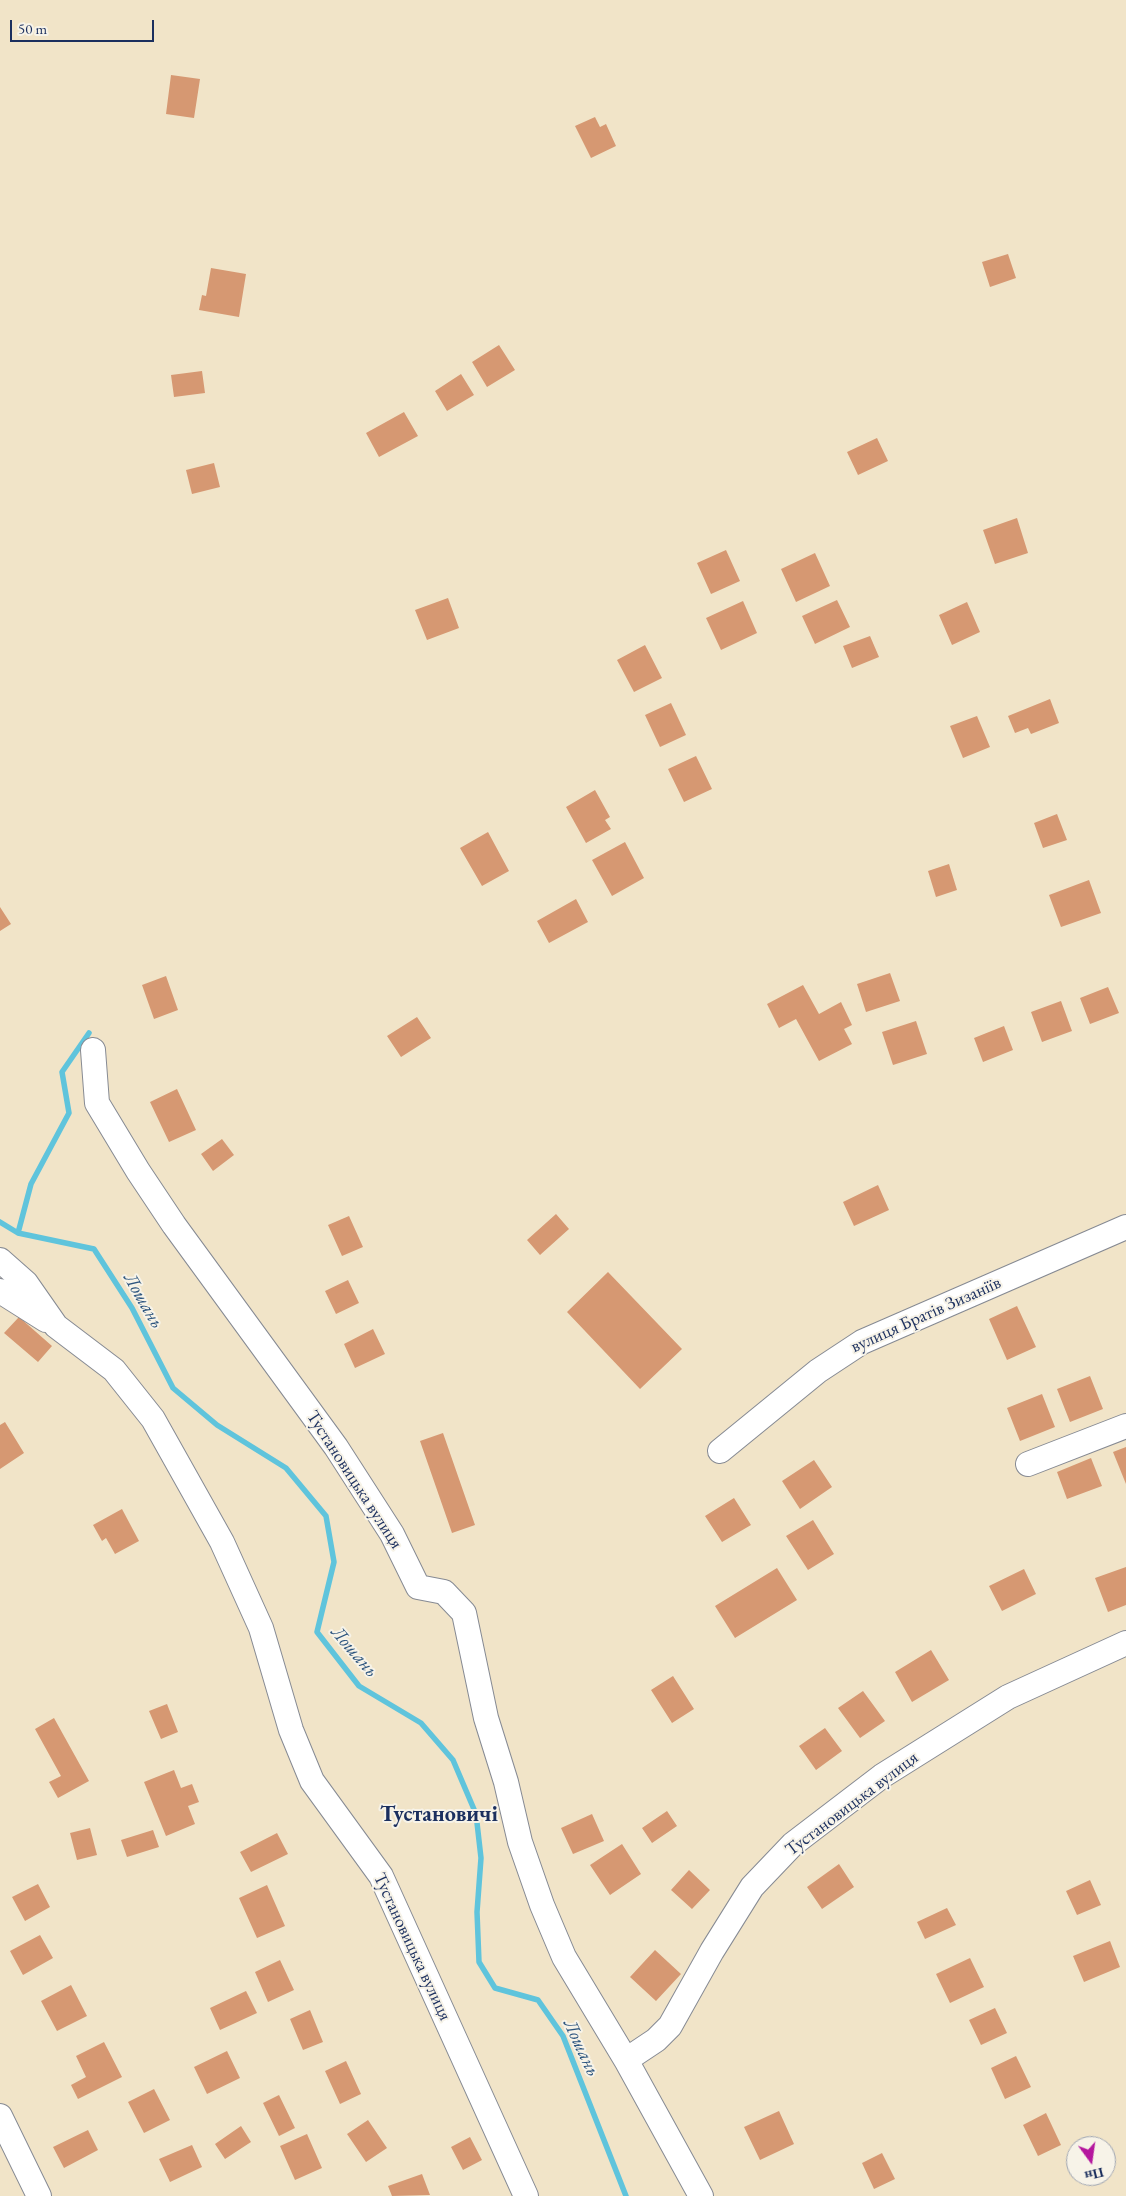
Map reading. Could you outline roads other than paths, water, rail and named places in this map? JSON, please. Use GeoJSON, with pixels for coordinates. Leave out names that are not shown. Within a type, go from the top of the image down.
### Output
{"type":"FeatureCollection","features":[{"type":"Feature","properties":{"kind":"street","name":"Тустановицька вулиця"},"geometry":{"type":"LineString","coordinates":[[93,1050],[98,1103],[138,1171],[174,1225],[336,1446],[392,1534],[418,1587],[444,1592],[464,1613],[486,1718],[506,1782],[520,1842],[542,1905],[564,1957],[626,2060],[701,2196]]}},
{"type":"Feature","properties":{"kind":"street","name":"вулиця Братів Зизаніїв"},"geometry":{"type":"LineString","coordinates":[[720,1451],[818,1371],[862,1342],[1126,1227]]}},
{"type":"Feature","properties":{"kind":"street","name":"Тустановицька вулиця"},"geometry":{"type":"LineString","coordinates":[[0,1260],[26,1283],[56,1326],[114,1370],[153,1419],[222,1542],[261,1628],[291,1730],[312,1781],[380,1876],[526,2196]]}},
{"type":"Feature","properties":{"kind":"street"},"geometry":{"type":"LineString","coordinates":[[0,1291],[56,1326]]}},
{"type":"Feature","properties":{"kind":"street"},"geometry":{"type":"LineString","coordinates":[[1028,1464],[1126,1426]]}},
{"type":"Feature","properties":{"kind":"street","name":"Тустановицька вулиця"},"geometry":{"type":"LineString","coordinates":[[626,2060],[656,2040],[670,2026],[712,1951],[752,1887],[793,1844],[882,1776],[1008,1697],[1126,1643]]}},
{"type":"Feature","properties":{"kind":"street"},"geometry":{"type":"LineString","coordinates":[[0,2116],[39,2196]]}},
{"type":"Feature","properties":{"kind":"waterway"},"geometry":{"type":"LineString","coordinates":[[18,1233],[31,1184],[69,1113],[62,1072],[89,1033]]}},
{"type":"Feature","properties":{"kind":"waterway","name":"Лошань"},"geometry":{"type":"LineString","coordinates":[[0,1222],[18,1233],[94,1249],[132,1308],[173,1388],[217,1425],[286,1468],[326,1516],[334,1562],[317,1632],[359,1686],[421,1723],[453,1760],[476,1814],[481,1858],[477,1912],[479,1962],[495,1988],[538,2000],[563,2036],[626,2196]]}},
{"type":"Feature","properties":{"kind":"district","name":"Тустановичі"},"geometry":{"type":"Point","coordinates":[439,1815]}}]}
